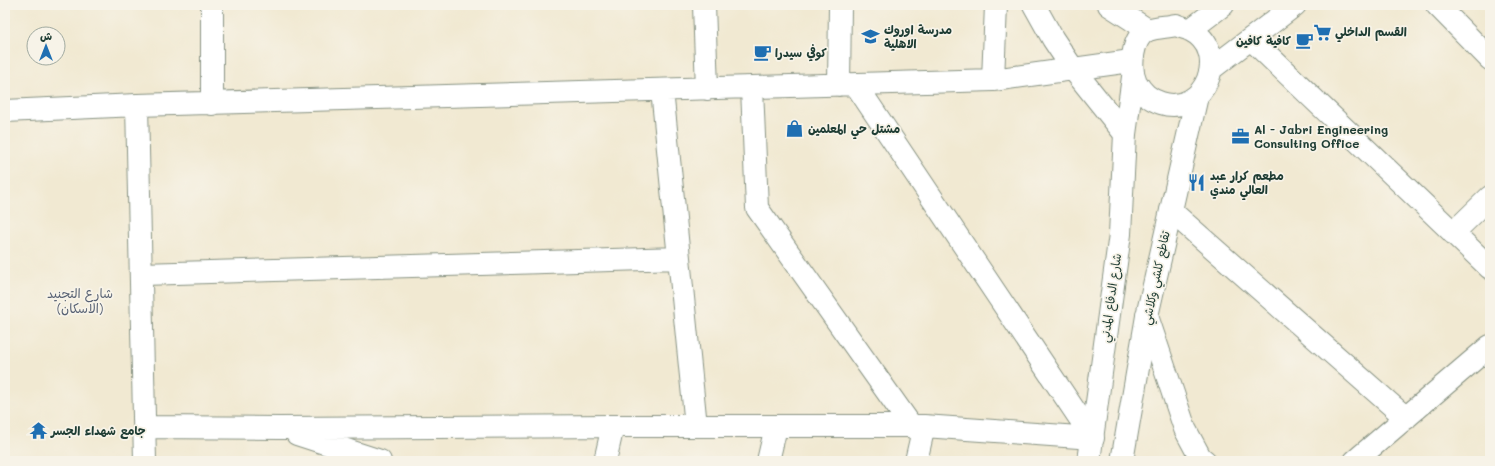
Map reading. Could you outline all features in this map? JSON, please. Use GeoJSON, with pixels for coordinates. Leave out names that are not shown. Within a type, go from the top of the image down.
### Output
{"type":"FeatureCollection","features":[{"type":"Feature","properties":{"kind":"street"},"geometry":{"type":"LineString","coordinates":[[212,5],[212,104]]}},
{"type":"Feature","properties":{"kind":"street"},"geometry":{"type":"LineString","coordinates":[[704,5],[707,89]]}},
{"type":"Feature","properties":{"kind":"street"},"geometry":{"type":"LineString","coordinates":[[840,5],[848,85],[1093,438]]}},
{"type":"Feature","properties":{"kind":"street"},"geometry":{"type":"LineString","coordinates":[[993,80],[996,5]]}},
{"type":"Feature","properties":{"kind":"street"},"geometry":{"type":"LineString","coordinates":[[1034,5],[1053,40],[1073,69],[1125,134]]}},
{"type":"Feature","properties":{"kind":"street"},"geometry":{"type":"LineString","coordinates":[[1109,5],[1148,30]]}},
{"type":"Feature","properties":{"kind":"street"},"geometry":{"type":"LineString","coordinates":[[1190,30],[1223,5]]}},
{"type":"Feature","properties":{"kind":"street"},"geometry":{"type":"LineString","coordinates":[[1212,69],[1295,5]]}},
{"type":"Feature","properties":{"kind":"street"},"geometry":{"type":"LineString","coordinates":[[1437,5],[1490,59]]}},
{"type":"Feature","properties":{"kind":"street"},"geometry":{"type":"LineString","coordinates":[[1176,25],[1190,30],[1202,40],[1210,54],[1212,69],[1207,84],[1197,96],[1183,104],[1167,105],[1152,100],[1140,90],[1132,69],[1138,39],[1148,30],[1176,25]]}},
{"type":"Feature","properties":{"kind":"street"},"geometry":{"type":"LineString","coordinates":[[1251,39],[1490,268]]}},
{"type":"Feature","properties":{"kind":"street"},"geometry":{"type":"LineString","coordinates":[[5,111],[137,105],[993,80],[1073,69],[1132,69]]}},
{"type":"Feature","properties":{"kind":"street","name":"شارع الدفاع المدني"},"geometry":{"type":"LineString","coordinates":[[1089,461],[1120,234],[1125,134],[1132,69]]}},
{"type":"Feature","properties":{"kind":"street"},"geometry":{"type":"LineString","coordinates":[[752,88],[757,208],[918,427],[916,461]]}},
{"type":"Feature","properties":{"kind":"street"},"geometry":{"type":"LineString","coordinates":[[662,90],[696,426]]}},
{"type":"Feature","properties":{"kind":"street","name":"تقاطع كلشي وكلاشي"},"geometry":{"type":"LineString","coordinates":[[1122,461],[1147,316],[1197,96]]}},
{"type":"Feature","properties":{"kind":"street"},"geometry":{"type":"LineString","coordinates":[[137,105],[142,274],[145,461]]}},
{"type":"Feature","properties":{"kind":"street"},"geometry":{"type":"LineString","coordinates":[[1453,233],[1490,196]]}},
{"type":"Feature","properties":{"kind":"street"},"geometry":{"type":"LineString","coordinates":[[1171,211],[1406,418]]}},
{"type":"Feature","properties":{"kind":"street"},"geometry":{"type":"LineString","coordinates":[[142,274],[679,258]]}},
{"type":"Feature","properties":{"kind":"street"},"geometry":{"type":"LineString","coordinates":[[1147,316],[1185,429],[1200,457],[1205,461]]}},
{"type":"Feature","properties":{"kind":"street"},"geometry":{"type":"LineString","coordinates":[[1355,461],[1490,346]]}},
{"type":"Feature","properties":{"kind":"street"},"geometry":{"type":"LineString","coordinates":[[605,461],[613,426]]}},
{"type":"Feature","properties":{"kind":"street"},"geometry":{"type":"LineString","coordinates":[[145,427],[918,427],[1093,438]]}},
{"type":"Feature","properties":{"kind":"street"},"geometry":{"type":"LineString","coordinates":[[768,461],[776,427]]}},
{"type":"Feature","properties":{"kind":"street"},"geometry":{"type":"LineString","coordinates":[[280,428],[380,461]]}},
{"type":"Feature","properties":{"kind":"place","name":"القسم الداخلي"},"geometry":{"type":"Point","coordinates":[1322,32]}},
{"type":"Feature","properties":{"kind":"place","name":"مدرسة اوروك الاهلية"},"geometry":{"type":"Point","coordinates":[871,37]}},
{"type":"Feature","properties":{"kind":"place","name":"كافية كافين"},"geometry":{"type":"Point","coordinates":[1304,41]}},
{"type":"Feature","properties":{"kind":"place","name":"كوفي سيدرا"},"geometry":{"type":"Point","coordinates":[762,53]}},
{"type":"Feature","properties":{"kind":"place","name":"مشتل حي المعلمين"},"geometry":{"type":"Point","coordinates":[795,129]}},
{"type":"Feature","properties":{"kind":"place","name":"Al - Jabri Engineering Consulting Office"},"geometry":{"type":"Point","coordinates":[1241,137]}},
{"type":"Feature","properties":{"kind":"place","name":"مطعم كرار عبد العالي مندي"},"geometry":{"type":"Point","coordinates":[1197,183]}},
{"type":"Feature","properties":{"kind":"place","name":"جامع شهداء الجسر"},"geometry":{"type":"Point","coordinates":[38,431]}},
{"type":"Feature","properties":{"kind":"district","name":"شارع التجنيد (الاسكان)"},"geometry":{"type":"Point","coordinates":[80,300]}}]}
